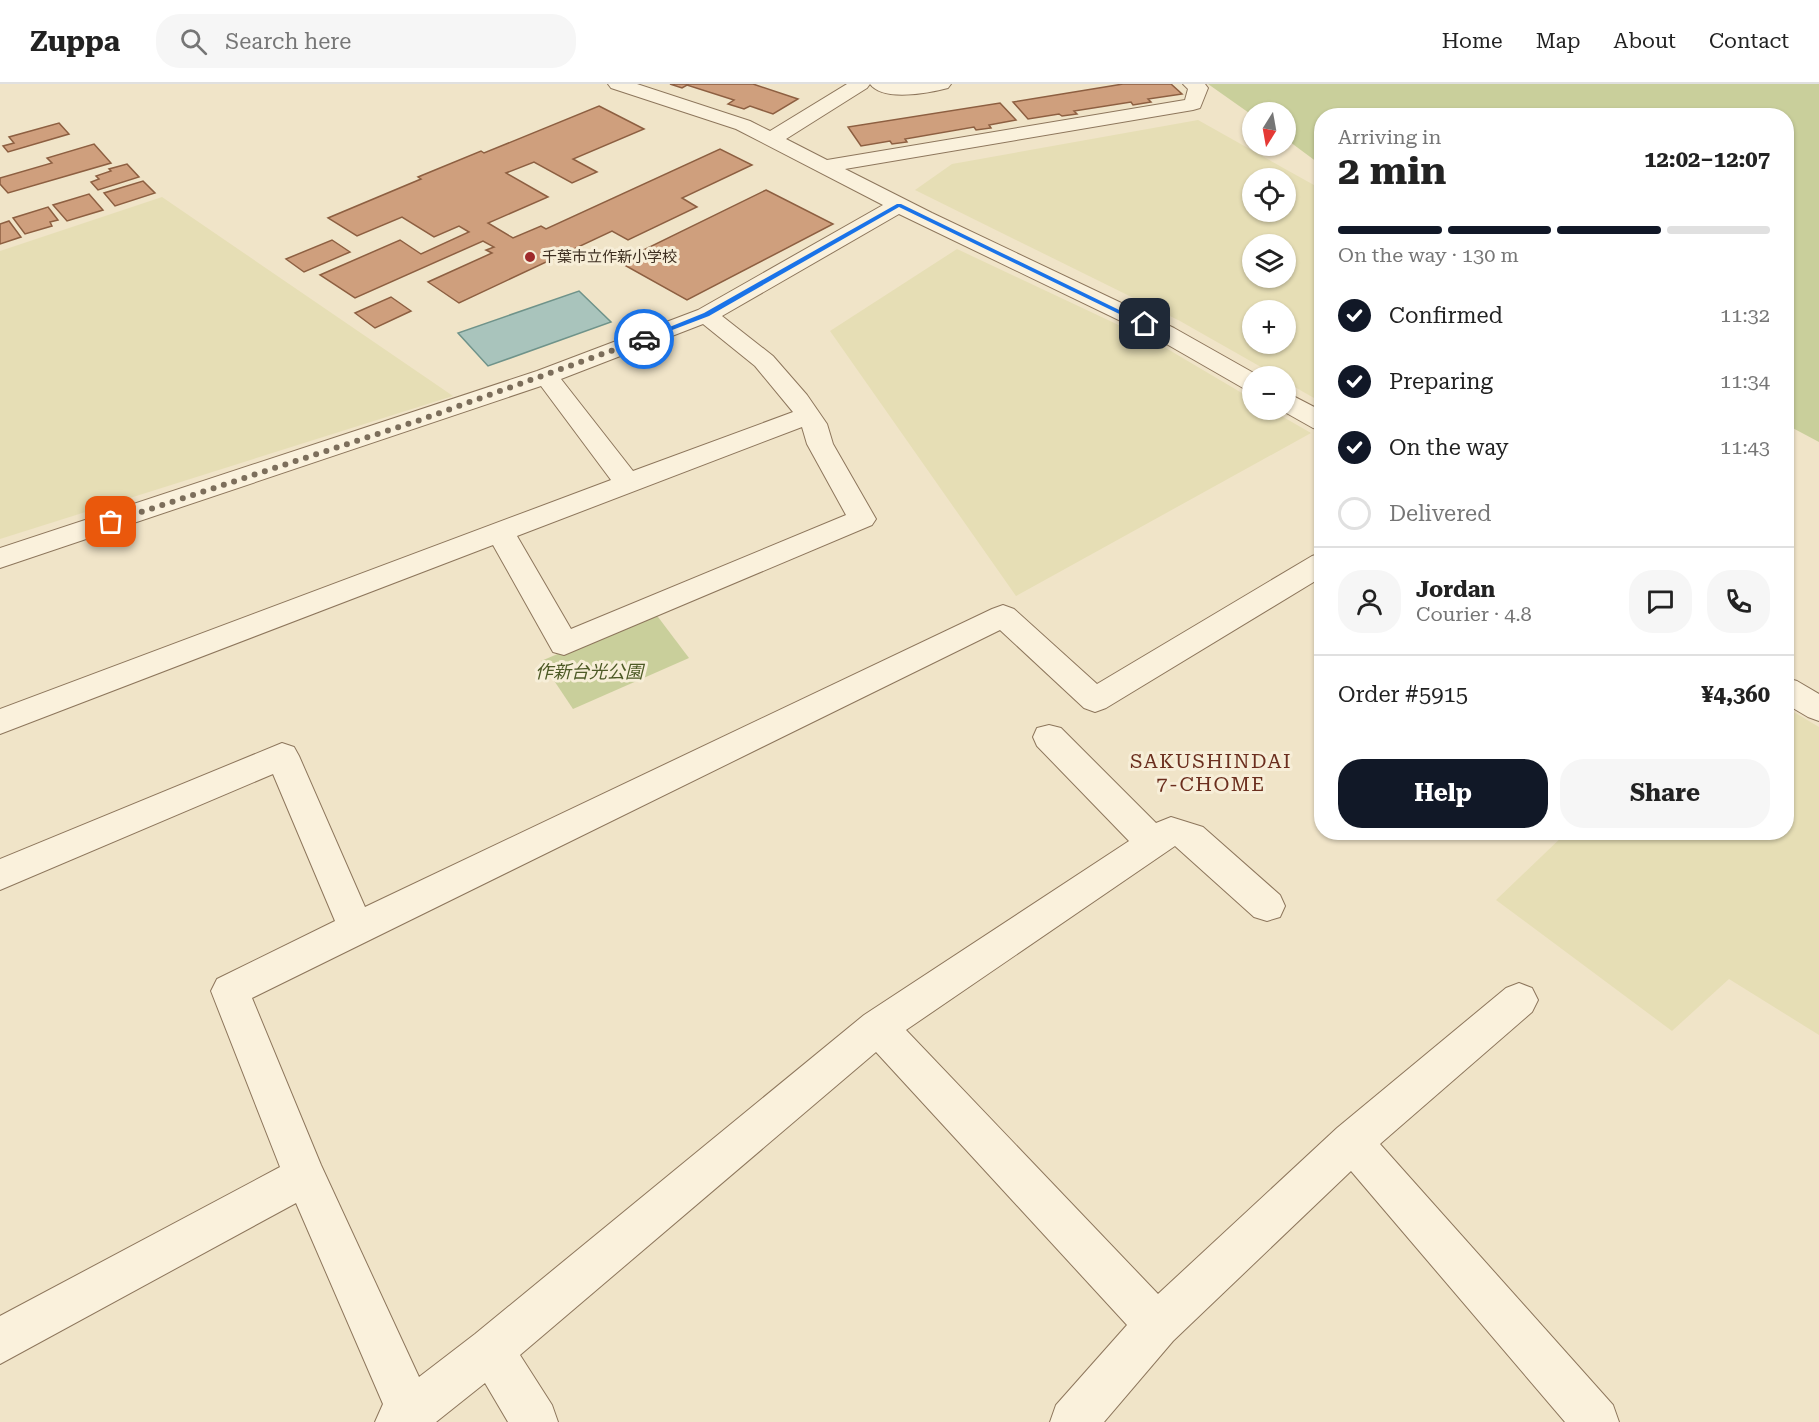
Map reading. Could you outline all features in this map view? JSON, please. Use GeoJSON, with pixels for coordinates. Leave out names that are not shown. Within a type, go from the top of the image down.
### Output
{"type":"FeatureCollection","features":[{"type":"Feature","properties":{"kind":"street"},"geometry":{"type":"LineString","coordinates":[[618,84],[743,125],[899,205],[1165,333],[1242,377]]}},
{"type":"Feature","properties":{"kind":"street"},"geometry":{"type":"LineString","coordinates":[[770,140],[860,84]]}},
{"type":"Feature","properties":{"kind":"street"},"geometry":{"type":"LineString","coordinates":[[880,84],[902,90],[941,84]]}},
{"type":"Feature","properties":{"kind":"street"},"geometry":{"type":"LineString","coordinates":[[822,167],[1193,104],[1198,88],[1193,84]]}},
{"type":"Feature","properties":{"kind":"street"},"geometry":{"type":"LineString","coordinates":[[0,558],[546,376],[706,315],[899,205]]}},
{"type":"Feature","properties":{"kind":"street"},"geometry":{"type":"LineString","coordinates":[[500,532],[564,644],[862,519],[820,444],[820,435],[808,415],[764,361],[706,315]]}},
{"type":"Feature","properties":{"kind":"street"},"geometry":{"type":"LineString","coordinates":[[546,376],[628,483]]}},
{"type":"Feature","properties":{"kind":"street"},"geometry":{"type":"LineString","coordinates":[[1296,408],[1314,418]]}},
{"type":"Feature","properties":{"kind":"street"},"geometry":{"type":"LineString","coordinates":[[0,722],[808,415]]}},
{"type":"Feature","properties":{"kind":"street"},"geometry":{"type":"LineString","coordinates":[[1266,906],[1191,837],[1171,831],[878,1027],[491,1350],[404,1418],[230,992],[356,928],[1003,616],[1095,700],[1314,568]]}},
{"type":"Feature","properties":{"kind":"street"},"geometry":{"type":"LineString","coordinates":[[1794,694],[1819,708]]}},
{"type":"Feature","properties":{"kind":"street"},"geometry":{"type":"LineString","coordinates":[[1049,737],[1153,843]]}},
{"type":"Feature","properties":{"kind":"street"},"geometry":{"type":"LineString","coordinates":[[0,875],[282,756],[356,928]]}},
{"type":"Feature","properties":{"kind":"street"},"geometry":{"type":"LineString","coordinates":[[1073,1422],[1157,1325],[1352,1142],[1519,1000]]}},
{"type":"Feature","properties":{"kind":"street"},"geometry":{"type":"LineString","coordinates":[[878,1027],[1157,1325]]}},
{"type":"Feature","properties":{"kind":"street"},"geometry":{"type":"LineString","coordinates":[[1352,1142],[1596,1422]]}},
{"type":"Feature","properties":{"kind":"street"},"geometry":{"type":"LineString","coordinates":[[0,1341],[305,1176]]}},
{"type":"Feature","properties":{"kind":"street"},"geometry":{"type":"LineString","coordinates":[[491,1350],[535,1422]]}},
{"type":"Feature","properties":{"kind":"shaded area"},"geometry":{"type":"Polygon","coordinates":[[[1198,120],[1242,145],[1242,156],[1262,156],[1284,168],[1242,168],[1242,222],[1296,222],[1296,175],[1314,185],[1314,398],[1296,388],[1296,366],[1259,366],[1180,321],[915,190],[952,164],[1198,120]]]}},
{"type":"Feature","properties":{"kind":"shaded area"},"geometry":{"type":"Polygon","coordinates":[[[162,197],[453,396],[0,539],[0,251],[162,197]]]}},
{"type":"Feature","properties":{"kind":"shaded area"},"geometry":{"type":"Polygon","coordinates":[[[957,249],[1159,344],[1242,393],[1242,420],[1288,420],[1311,433],[1016,596],[830,331],[957,249]]]}},
{"type":"Feature","properties":{"kind":"shaded area"},"geometry":{"type":"Polygon","coordinates":[[[1794,712],[1819,727],[1819,1035],[1729,979],[1672,1031],[1496,900],[1559,840],[1794,840],[1794,712]]]}},
{"type":"Feature","properties":{"kind":"green space"},"geometry":{"type":"Polygon","coordinates":[[[1208,84],[1819,84],[1819,442],[1794,429],[1794,108],[1314,108],[1314,160],[1296,146],[1296,102],[1242,102],[1242,108],[1208,84]]]}},
{"type":"Feature","properties":{"kind":"green space","name":"作新台光公園"},"geometry":{"type":"Polygon","coordinates":[[[655,613],[689,658],[573,709],[541,661],[655,613]]]}},
{"type":"Feature","properties":{"kind":"water"},"geometry":{"type":"Polygon","coordinates":[[[579,291],[611,322],[488,366],[458,333],[579,291]]]}},
{"type":"Feature","properties":{"kind":"building"},"geometry":{"type":"Polygon","coordinates":[[[670,84],[753,84],[798,99],[773,114],[750,106],[744,109],[728,104],[734,100],[687,85],[682,88],[670,84]]]}},
{"type":"Feature","properties":{"kind":"building"},"geometry":{"type":"Polygon","coordinates":[[[1123,84],[1171,84],[1182,94],[1148,99],[1151,102],[1133,105],[1131,102],[1074,111],[1077,114],[1062,116],[1059,114],[1028,119],[1013,102],[1123,84]]]}},
{"type":"Feature","properties":{"kind":"building"},"geometry":{"type":"Polygon","coordinates":[[[1000,103],[1016,120],[989,125],[991,128],[976,130],[974,127],[905,139],[907,142],[892,144],[890,141],[861,146],[848,127],[1000,103]]]}},
{"type":"Feature","properties":{"kind":"building"},"geometry":{"type":"Polygon","coordinates":[[[599,106],[644,129],[573,159],[597,172],[572,183],[534,162],[506,173],[548,197],[488,223],[513,238],[541,226],[546,229],[720,149],[752,165],[682,198],[697,207],[628,240],[612,231],[459,303],[428,282],[492,253],[486,250],[494,247],[483,241],[355,298],[320,275],[400,240],[421,254],[469,232],[459,226],[434,237],[402,217],[357,236],[328,218],[421,179],[418,177],[599,106]]]}},
{"type":"Feature","properties":{"kind":"building"},"geometry":{"type":"Polygon","coordinates":[[[59,123],[69,134],[8,152],[3,146],[14,143],[9,137],[59,123]]]}},
{"type":"Feature","properties":{"kind":"building"},"geometry":{"type":"Polygon","coordinates":[[[94,144],[111,163],[8,193],[0,184],[0,178],[52,163],[47,158],[94,144]]]}},
{"type":"Feature","properties":{"kind":"building"},"geometry":{"type":"Polygon","coordinates":[[[127,164],[139,177],[98,190],[91,182],[99,179],[96,176],[111,171],[109,169],[127,164]]]}},
{"type":"Feature","properties":{"kind":"building"},"geometry":{"type":"Polygon","coordinates":[[[143,181],[155,193],[115,206],[104,193],[143,181]]]}},
{"type":"Feature","properties":{"kind":"building"},"geometry":{"type":"Polygon","coordinates":[[[766,190],[833,224],[687,300],[619,262],[766,190]]]}},
{"type":"Feature","properties":{"kind":"building"},"geometry":{"type":"Polygon","coordinates":[[[89,194],[103,210],[67,221],[53,205],[89,194]]]}},
{"type":"Feature","properties":{"kind":"building"},"geometry":{"type":"Polygon","coordinates":[[[48,207],[58,220],[50,222],[52,226],[25,234],[13,218],[48,207]]]}},
{"type":"Feature","properties":{"kind":"building"},"geometry":{"type":"Polygon","coordinates":[[[9,221],[21,237],[0,244],[0,224],[9,221]]]}},
{"type":"Feature","properties":{"kind":"building"},"geometry":{"type":"Polygon","coordinates":[[[332,240],[350,252],[304,272],[286,259],[332,240]]]}},
{"type":"Feature","properties":{"kind":"building"},"geometry":{"type":"Polygon","coordinates":[[[391,297],[411,311],[375,328],[355,313],[391,297]]]}},
{"type":"Feature","properties":{"kind":"way so far"},"geometry":{"type":"LineString","coordinates":[[111,522],[420,420],[644,339]]}},
{"type":"Feature","properties":{"kind":"place","name":"千葉市立作新小学校"},"geometry":{"type":"Point","coordinates":[530,257]}},
{"type":"Feature","properties":{"kind":"district","name":"SAKUSHINDAI 7-CHOME"},"geometry":{"type":"Point","coordinates":[1211,772]}},
{"type":"Feature","properties":{"kind":"route"},"geometry":{"type":"LineString","coordinates":[[644,339],[706,315],[899,205],[1145,324]]}}]}
